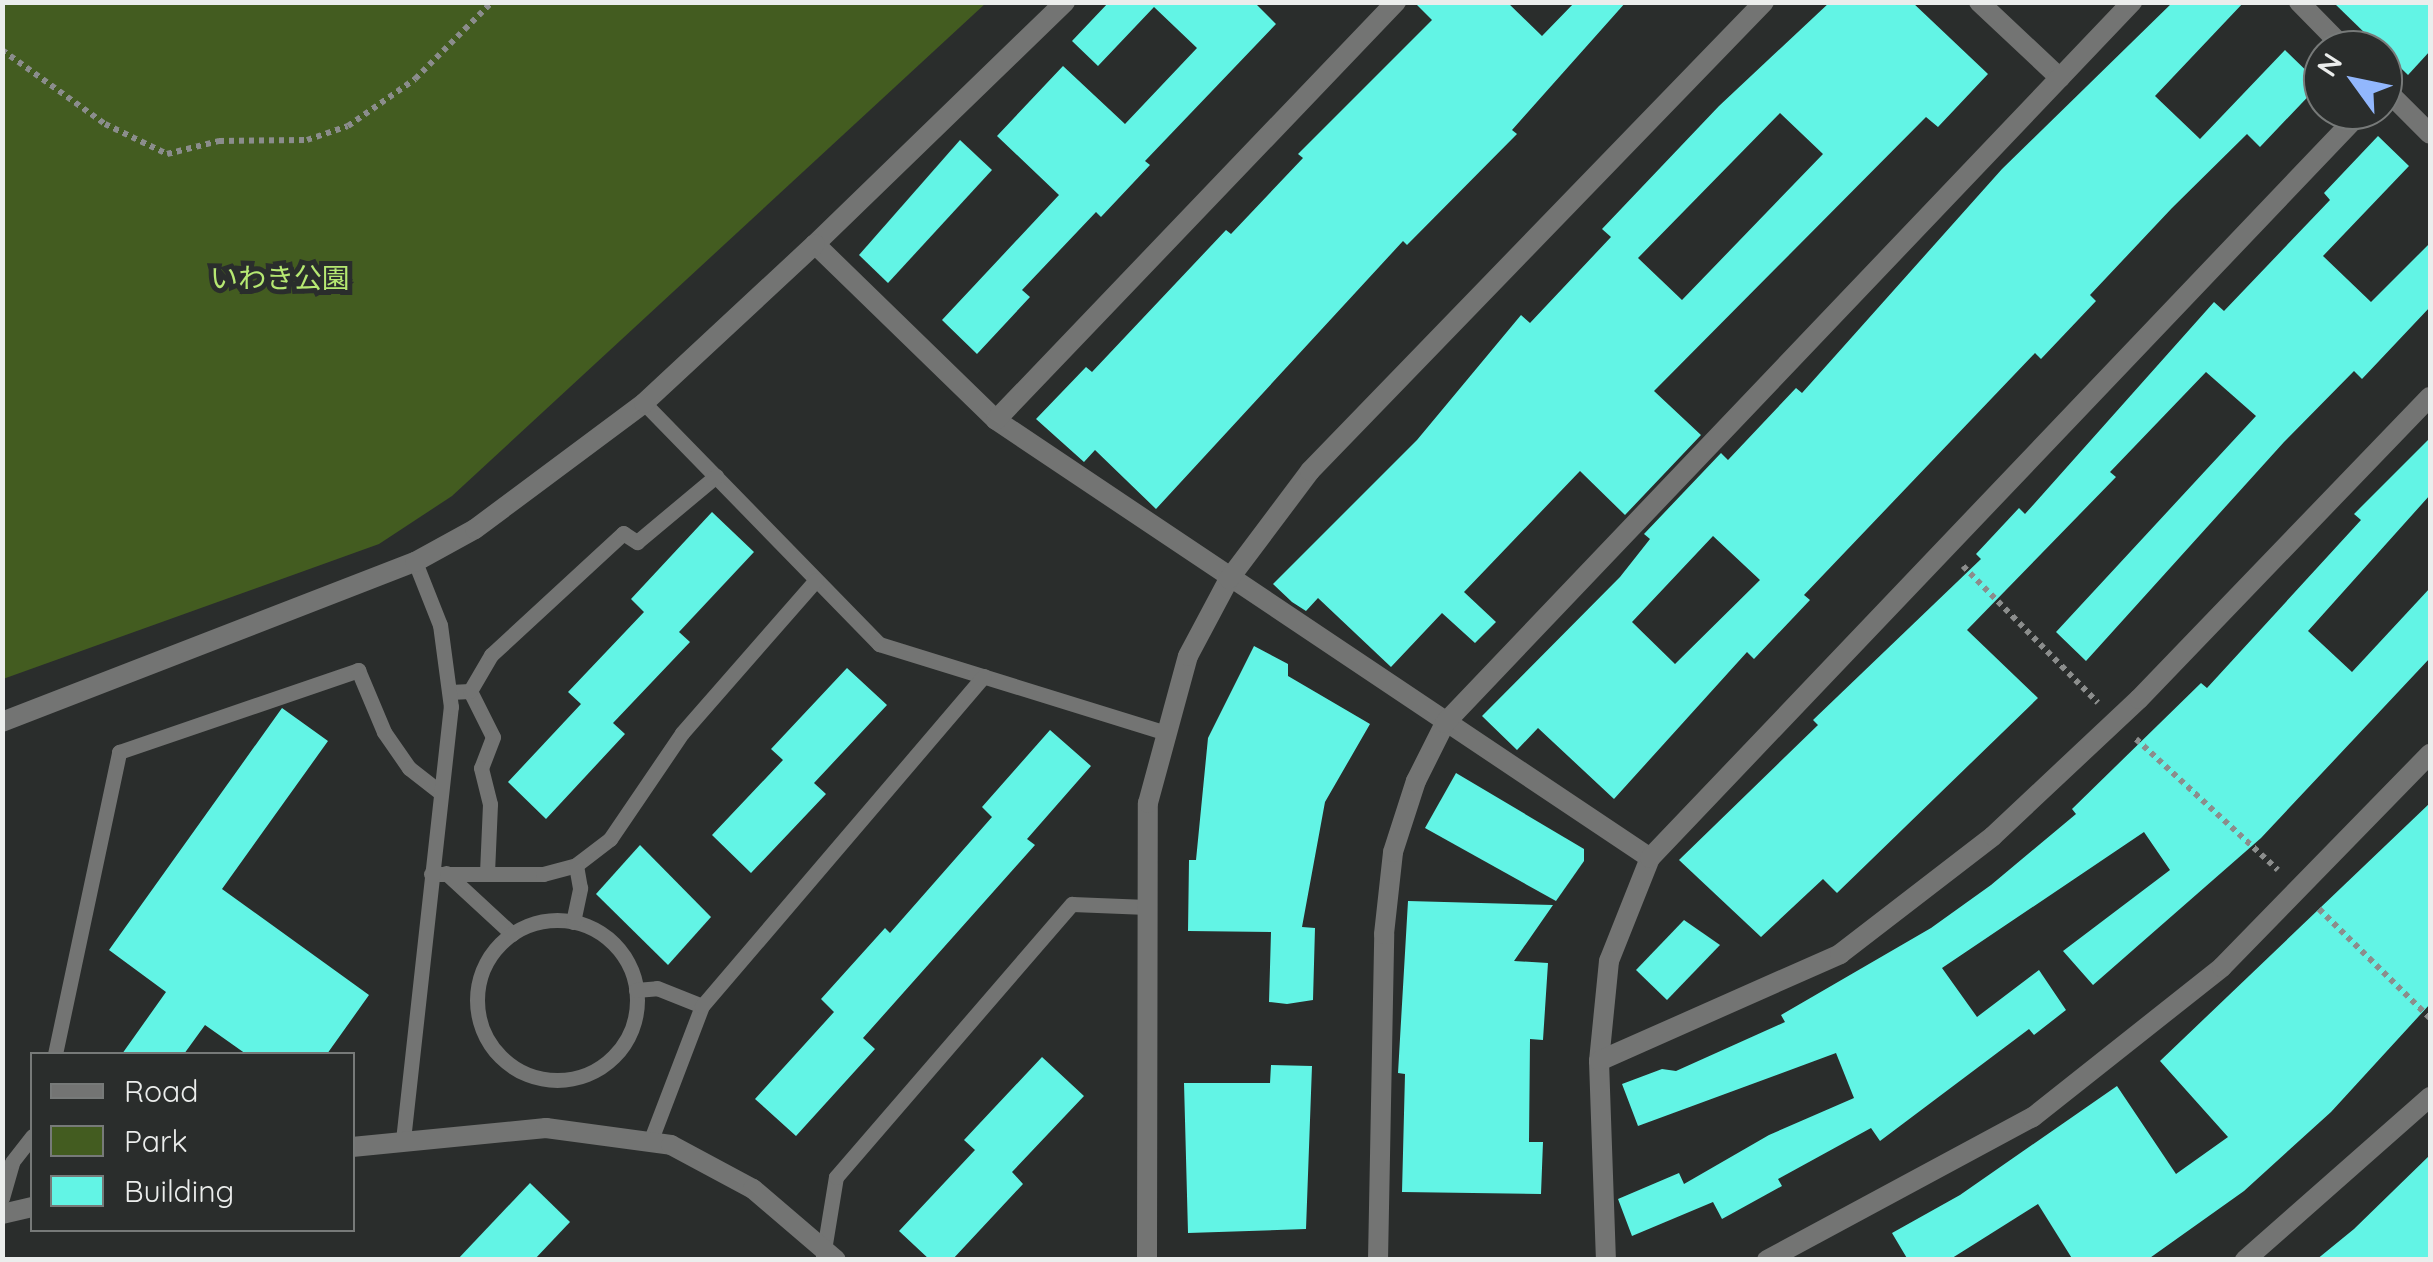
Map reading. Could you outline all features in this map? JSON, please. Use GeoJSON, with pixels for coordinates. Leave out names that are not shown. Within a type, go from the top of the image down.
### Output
{"type":"FeatureCollection","features":[{"type":"Feature","properties":{"kind":"street"},"geometry":{"type":"LineString","coordinates":[[2,722],[415,562],[475,530],[644,403],[1065,2]]}},
{"type":"Feature","properties":{"kind":"street"},"geometry":{"type":"LineString","coordinates":[[996,420],[1396,2]]}},
{"type":"Feature","properties":{"kind":"street"},"geometry":{"type":"LineString","coordinates":[[1147,1260],[1148,803],[1163,732],[1188,656],[1230,579],[1310,471],[1764,2]]}},
{"type":"Feature","properties":{"kind":"street"},"geometry":{"type":"LineString","coordinates":[[1979,2],[2060,78]]}},
{"type":"Feature","properties":{"kind":"street"},"geometry":{"type":"LineString","coordinates":[[1378,1260],[1384,934],[1394,852],[1416,781],[1445,723],[2132,2]]}},
{"type":"Feature","properties":{"kind":"street"},"geometry":{"type":"LineString","coordinates":[[2299,2],[2326,30]]}},
{"type":"Feature","properties":{"kind":"street"},"geometry":{"type":"LineString","coordinates":[[2403,108],[2430,134]]}},
{"type":"Feature","properties":{"kind":"street"},"geometry":{"type":"LineString","coordinates":[[1606,1260],[1600,1061],[1609,961],[1650,858],[2344,130]]}},
{"type":"Feature","properties":{"kind":"street"},"geometry":{"type":"LineString","coordinates":[[814,244],[996,420],[1650,858]]}},
{"type":"Feature","properties":{"kind":"street"},"geometry":{"type":"LineString","coordinates":[[1600,1061],[1840,954],[1993,836],[2116,721],[2430,397]]}},
{"type":"Feature","properties":{"kind":"street"},"geometry":{"type":"LineString","coordinates":[[1767,1260],[2034,1117],[2222,967],[2430,754]]}},
{"type":"Feature","properties":{"kind":"street"},"geometry":{"type":"LineString","coordinates":[[2246,1260],[2430,1097]]}},
{"type":"Feature","properties":{"kind":"street"},"geometry":{"type":"LineString","coordinates":[[355,1147],[546,1128],[671,1145],[753,1189],[827,1256]]}},
{"type":"Feature","properties":{"kind":"street"},"geometry":{"type":"LineString","coordinates":[[2,1214],[30,1207]]}},
{"type":"Feature","properties":{"kind":"lane"},"geometry":{"type":"LineString","coordinates":[[644,403],[879,644],[1163,732]]}},
{"type":"Feature","properties":{"kind":"lane"},"geometry":{"type":"LineString","coordinates":[[470,691],[491,656],[623,532],[636,542],[716,476]]}},
{"type":"Feature","properties":{"kind":"lane"},"geometry":{"type":"LineString","coordinates":[[403,1140],[439,873],[440,792],[450,692],[440,625],[415,562]]}},
{"type":"Feature","properties":{"kind":"lane"},"geometry":{"type":"LineString","coordinates":[[439,873],[543,874],[576,865],[610,839],[682,733],[816,580]]}},
{"type":"Feature","properties":{"kind":"lane"},"geometry":{"type":"LineString","coordinates":[[55,1052],[119,752],[358,670],[392,744],[408,768],[440,792]]}},
{"type":"Feature","properties":{"kind":"lane"},"geometry":{"type":"LineString","coordinates":[[650,1142],[702,1006],[984,676]]}},
{"type":"Feature","properties":{"kind":"lane"},"geometry":{"type":"LineString","coordinates":[[450,692],[470,691]]}},
{"type":"Feature","properties":{"kind":"lane"},"geometry":{"type":"LineString","coordinates":[[470,691],[493,737],[482,768],[490,804],[487,872]]}},
{"type":"Feature","properties":{"kind":"lane"},"geometry":{"type":"LineString","coordinates":[[573,922],[580,888],[576,865]]}},
{"type":"Feature","properties":{"kind":"lane"},"geometry":{"type":"LineString","coordinates":[[439,873],[512,934]]}},
{"type":"Feature","properties":{"kind":"lane"},"geometry":{"type":"LineString","coordinates":[[827,1256],[836,1177],[1072,904],[1146,908]]}},
{"type":"Feature","properties":{"kind":"lane"},"geometry":{"type":"LineString","coordinates":[[573,922],[617,946],[636,990],[630,1034],[611,1060],[568,1078],[522,1073],[488,1040],[476,995],[485,964],[512,934],[531,924],[573,922]]}},
{"type":"Feature","properties":{"kind":"lane"},"geometry":{"type":"LineString","coordinates":[[636,990],[657,988],[702,1006]]}},
{"type":"Feature","properties":{"kind":"lane"},"geometry":{"type":"LineString","coordinates":[[2,1198],[12,1162],[30,1139]]}},
{"type":"Feature","properties":{"kind":"path"},"geometry":{"type":"LineString","coordinates":[[2,50],[105,124],[167,154],[218,141],[307,140],[348,126],[415,79],[492,2]]}},
{"type":"Feature","properties":{"kind":"path"},"geometry":{"type":"LineString","coordinates":[[1944,548],[2116,721],[2298,888],[2430,1018]]}},
{"type":"Feature","properties":{"kind":"green space","name":"いわき公園"},"geometry":{"type":"Polygon","coordinates":[[[3,2],[986,3],[452,496],[379,544],[3,679],[3,2]]]}},
{"type":"Feature","properties":{"kind":"building"},"geometry":{"type":"Polygon","coordinates":[[[1109,2],[1254,2],[1276,24],[1145,161],[1150,165],[1101,217],[1096,212],[1022,290],[1030,297],[977,354],[942,320],[1059,195],[997,136],[1063,66],[1125,124],[1197,48],[1154,7],[1098,66],[1072,41],[1109,2]]]}},
{"type":"Feature","properties":{"kind":"building"},"geometry":{"type":"Polygon","coordinates":[[[1414,2],[1507,2],[1542,36],[1575,2],[1626,2],[1512,130],[1517,134],[1407,245],[1403,241],[1156,509],[1095,450],[1084,462],[1036,419],[1086,367],[1092,372],[1226,230],[1231,234],[1303,158],[1298,154],[1432,20],[1414,2]]]}},
{"type":"Feature","properties":{"kind":"building"},"geometry":{"type":"Polygon","coordinates":[[[1830,2],[1912,2],[1988,74],[1938,127],[1926,117],[1654,391],[1701,435],[1625,515],[1580,471],[1464,592],[1496,622],[1475,643],[1442,613],[1391,667],[1318,598],[1306,611],[1292,602],[1273,584],[1417,440],[1521,315],[1530,323],[1611,237],[1602,229],[1719,106],[1830,2]],[[1780,113],[1638,258],[1682,300],[1823,154],[1780,113]]]}},
{"type":"Feature","properties":{"kind":"building"},"geometry":{"type":"Polygon","coordinates":[[[2173,2],[2244,2],[2155,96],[2200,139],[2285,50],[2303,67],[2303,102],[2260,147],[2247,134],[2172,208],[2090,295],[2096,301],[2041,359],[2035,353],[1804,595],[1810,600],[1754,659],[1747,652],[1614,799],[1538,728],[1517,750],[1482,716],[1620,577],[1650,539],[1644,534],[1721,453],[1728,460],[1796,388],[1802,393],[2002,169],[2173,2]],[[1713,536],[1632,622],[1675,664],[1760,580],[1713,536]]]}},
{"type":"Feature","properties":{"kind":"building"},"geometry":{"type":"Polygon","coordinates":[[[2333,2],[2430,2],[2430,51],[2408,75],[2403,70],[2403,30],[2362,30],[2333,2]]]}},
{"type":"Feature","properties":{"kind":"building"},"geometry":{"type":"Polygon","coordinates":[[[2378,136],[2409,166],[2323,256],[2371,302],[2430,243],[2430,307],[2362,379],[2354,371],[2284,442],[2086,661],[2056,632],[2256,416],[2206,372],[2110,472],[2116,477],[1967,630],[2038,698],[1837,893],[1823,879],[1761,937],[1679,860],[1818,725],[1813,720],[1981,559],[1976,554],[2019,508],[2025,514],[2214,302],[2224,311],[2330,200],[2324,193],[2378,136]]]}},
{"type":"Feature","properties":{"kind":"building"},"geometry":{"type":"Polygon","coordinates":[[[960,140],[992,170],[888,283],[859,255],[960,140]]]}},
{"type":"Feature","properties":{"kind":"building"},"geometry":{"type":"Polygon","coordinates":[[[2430,438],[2430,495],[2308,631],[2352,672],[2430,588],[2430,658],[2261,838],[2093,985],[2063,951],[2170,870],[2144,832],[1942,968],[1977,1017],[2039,970],[2066,1010],[2034,1035],[2029,1029],[1880,1141],[1871,1128],[1778,1179],[1782,1186],[1722,1219],[1713,1202],[1632,1236],[1618,1199],[1679,1173],[1684,1184],[1769,1135],[1854,1098],[1836,1053],[1638,1126],[1622,1084],[1662,1069],[1676,1071],[1785,1022],[1781,1015],[1931,928],[1991,885],[2076,814],[2072,809],[2201,683],[2207,688],[2361,520],[2354,514],[2430,438]]]}},
{"type":"Feature","properties":{"kind":"building"},"geometry":{"type":"Polygon","coordinates":[[[712,512],[754,552],[679,632],[690,642],[613,723],[625,734],[546,819],[508,782],[581,704],[568,692],[644,612],[631,599],[712,512]]]}},
{"type":"Feature","properties":{"kind":"building"},"geometry":{"type":"Polygon","coordinates":[[[1254,646],[1288,664],[1288,676],[1370,724],[1325,802],[1302,927],[1315,928],[1313,1000],[1287,1004],[1269,1002],[1271,932],[1188,931],[1189,860],[1196,860],[1208,738],[1254,646]]]}},
{"type":"Feature","properties":{"kind":"building"},"geometry":{"type":"Polygon","coordinates":[[[847,668],[887,705],[814,783],[826,794],[751,873],[712,835],[783,760],[771,749],[847,668]]]}},
{"type":"Feature","properties":{"kind":"building"},"geometry":{"type":"Polygon","coordinates":[[[282,708],[328,741],[222,889],[369,995],[328,1052],[243,1052],[205,1025],[185,1052],[123,1052],[166,992],[109,950],[282,708]]]}},
{"type":"Feature","properties":{"kind":"building"},"geometry":{"type":"Polygon","coordinates":[[[1050,730],[1091,766],[1027,839],[1035,845],[863,1038],[875,1049],[796,1136],[755,1099],[834,1012],[821,999],[885,928],[890,933],[992,817],[982,807],[1050,730]]]}},
{"type":"Feature","properties":{"kind":"building"},"geometry":{"type":"Polygon","coordinates":[[[1456,773],[1584,849],[1584,861],[1556,901],[1425,828],[1456,773]]]}},
{"type":"Feature","properties":{"kind":"building"},"geometry":{"type":"Polygon","coordinates":[[[2430,803],[2430,1004],[2331,1112],[2244,1191],[2147,1260],[2073,1260],[2038,1204],[1949,1260],[1908,1260],[1892,1233],[1960,1195],[2117,1086],[2176,1174],[2228,1137],[2160,1061],[2430,803]]]}},
{"type":"Feature","properties":{"kind":"building"},"geometry":{"type":"Polygon","coordinates":[[[640,845],[711,917],[668,965],[596,894],[640,845]]]}},
{"type":"Feature","properties":{"kind":"building"},"geometry":{"type":"Polygon","coordinates":[[[1408,901],[1553,905],[1514,961],[1548,963],[1543,1040],[1530,1039],[1529,1142],[1543,1142],[1541,1194],[1402,1192],[1405,1074],[1398,1073],[1408,901]]]}},
{"type":"Feature","properties":{"kind":"building"},"geometry":{"type":"Polygon","coordinates":[[[1684,920],[1720,945],[1667,1000],[1636,970],[1684,920]]]}},
{"type":"Feature","properties":{"kind":"building"},"geometry":{"type":"Polygon","coordinates":[[[1042,1057],[1084,1096],[1012,1172],[1023,1184],[952,1260],[930,1260],[899,1231],[975,1150],[964,1140],[1042,1057]]]}},
{"type":"Feature","properties":{"kind":"building"},"geometry":{"type":"Polygon","coordinates":[[[1271,1065],[1312,1066],[1306,1229],[1188,1233],[1184,1083],[1270,1083],[1271,1065]]]}},
{"type":"Feature","properties":{"kind":"building"},"geometry":{"type":"Polygon","coordinates":[[[2430,1155],[2430,1260],[2316,1260],[2354,1229],[2430,1155]]]}},
{"type":"Feature","properties":{"kind":"building"},"geometry":{"type":"Polygon","coordinates":[[[530,1183],[570,1222],[534,1260],[457,1260],[530,1183]]]}}]}
